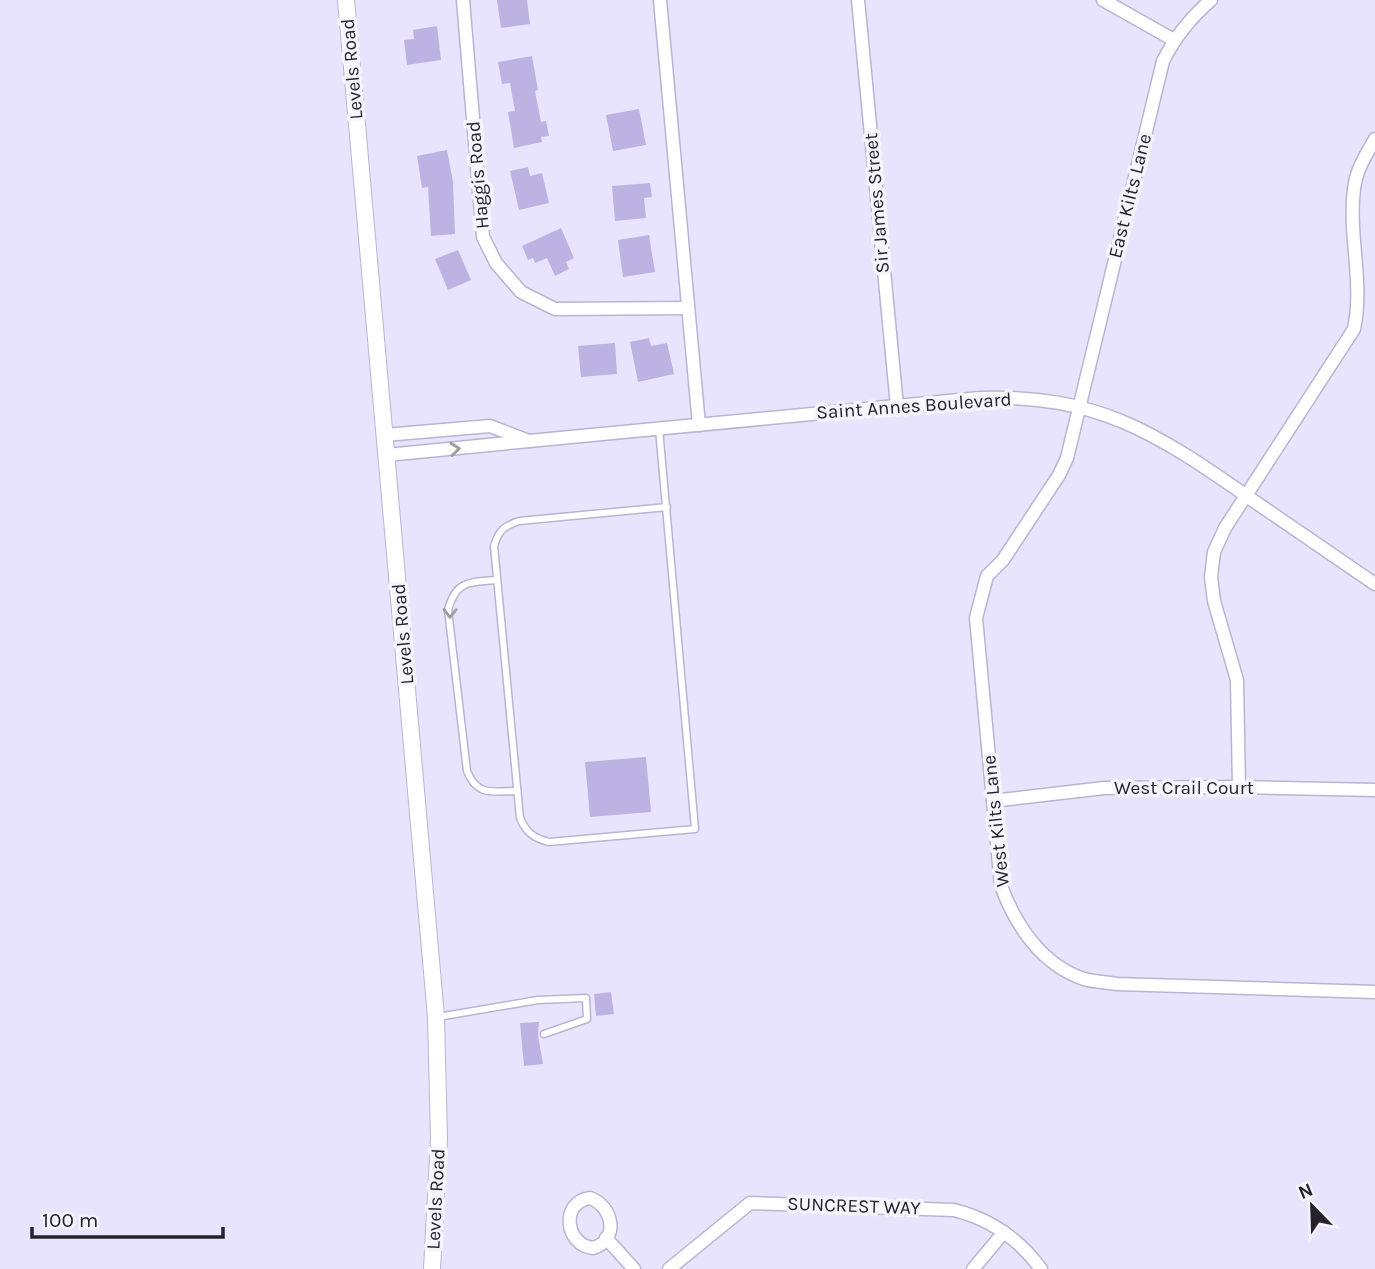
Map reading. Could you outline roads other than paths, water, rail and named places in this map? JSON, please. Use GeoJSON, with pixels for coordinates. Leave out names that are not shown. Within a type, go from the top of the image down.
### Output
{"type":"FeatureCollection","features":[{"type":"Feature","properties":{"kind":"main road","name":"Levels Road"},"geometry":{"type":"LineString","coordinates":[[346,0],[436,1017],[439,1139],[432,1269]]}},
{"type":"Feature","properties":{"kind":"street","name":"Haggis Road"},"geometry":{"type":"LineString","coordinates":[[463,0],[483,237],[496,263],[521,292],[555,309],[688,308]]}},
{"type":"Feature","properties":{"kind":"street"},"geometry":{"type":"LineString","coordinates":[[660,0],[699,425]]}},
{"type":"Feature","properties":{"kind":"street","name":"Sir James Street"},"geometry":{"type":"LineString","coordinates":[[858,0],[897,406]]}},
{"type":"Feature","properties":{"kind":"street"},"geometry":{"type":"LineString","coordinates":[[1103,0],[1174,40]]}},
{"type":"Feature","properties":{"kind":"street","name":"East Kilts Lane"},"geometry":{"type":"LineString","coordinates":[[1080,407],[1163,61],[1174,40],[1195,14],[1211,0]]}},
{"type":"Feature","properties":{"kind":"street"},"geometry":{"type":"LineString","coordinates":[[1239,787],[1237,680],[1214,601],[1211,577],[1214,552],[1226,528],[1354,329],[1359,305],[1353,213],[1354,186],[1362,161],[1375,139]]}},
{"type":"Feature","properties":{"kind":"street","name":"Saint Annes Boulevard"},"geometry":{"type":"LineString","coordinates":[[387,456],[1007,397],[1058,402],[1112,417],[1156,436],[1375,584]]}},
{"type":"Feature","properties":{"kind":"street","name":"West Kilts Lane"},"geometry":{"type":"LineString","coordinates":[[1080,407],[1067,458],[1059,475],[1003,560],[987,576],[976,618],[1001,886],[1010,910],[1024,933],[1052,962],[1083,979],[1117,984],[1375,992]]}},
{"type":"Feature","properties":{"kind":"street","name":"Saint Annes Boulevard"},"geometry":{"type":"LineString","coordinates":[[385,435],[490,426],[529,441]]}},
{"type":"Feature","properties":{"kind":"street","name":"West Crail Court"},"geometry":{"type":"LineString","coordinates":[[993,801],[1104,788],[1375,790]]}},
{"type":"Feature","properties":{"kind":"street","name":"SUNCREST WAY"},"geometry":{"type":"LineString","coordinates":[[669,1269],[750,1203],[942,1209],[977,1217],[1004,1232],[1021,1246],[1041,1269]]}},
{"type":"Feature","properties":{"kind":"street"},"geometry":{"type":"LineString","coordinates":[[973,1269],[1004,1232]]}},
{"type":"Feature","properties":{"kind":"street"},"geometry":{"type":"LineString","coordinates":[[606,1238],[635,1269]]}},
{"type":"Feature","properties":{"kind":"lane"},"geometry":{"type":"LineString","coordinates":[[659,429],[667,507],[695,829],[549,842],[536,839],[525,830],[520,818],[494,546],[498,532],[519,521],[667,507]]}},
{"type":"Feature","properties":{"kind":"lane"},"geometry":{"type":"LineString","coordinates":[[497,580],[469,582],[459,587],[451,598],[448,610],[467,771],[477,788],[487,792],[517,791]]}},
{"type":"Feature","properties":{"kind":"lane"},"geometry":{"type":"LineString","coordinates":[[436,1017],[538,1000],[586,998],[587,1019],[544,1034]]}}]}
